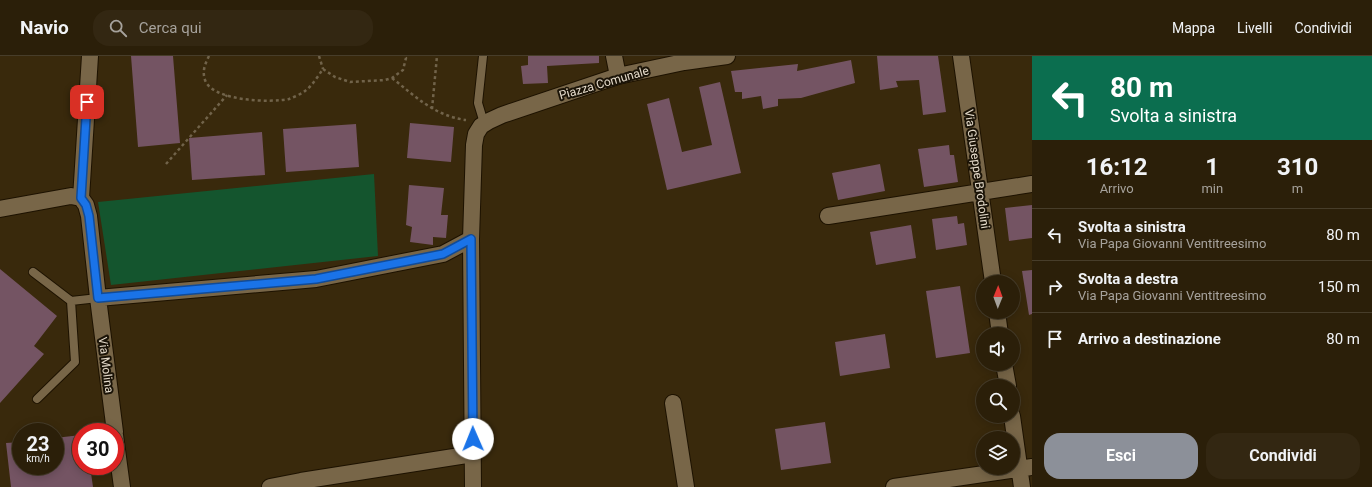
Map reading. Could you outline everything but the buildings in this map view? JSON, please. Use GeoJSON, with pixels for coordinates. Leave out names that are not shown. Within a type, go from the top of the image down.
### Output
{"type":"FeatureCollection","features":[{"type":"Feature","properties":{"kind":"street"},"geometry":{"type":"LineString","coordinates":[[0,209],[71,196],[81,198],[90,56]]}},
{"type":"Feature","properties":{"kind":"street"},"geometry":{"type":"LineString","coordinates":[[614,56],[618,76]]}},
{"type":"Feature","properties":{"kind":"street","name":"Piazza Comunale"},"geometry":{"type":"LineString","coordinates":[[484,123],[502,115],[618,76],[684,62],[727,56]]}},
{"type":"Feature","properties":{"kind":"street","name":"Via Giuseppe Brodolini"},"geometry":{"type":"LineString","coordinates":[[961,56],[992,275]]}},
{"type":"Feature","properties":{"kind":"street"},"geometry":{"type":"LineString","coordinates":[[473,487],[471,239],[474,145],[478,131],[484,123]]}},
{"type":"Feature","properties":{"kind":"street"},"geometry":{"type":"LineString","coordinates":[[828,216],[1032,184]]}},
{"type":"Feature","properties":{"kind":"street","name":"Via Molina"},"geometry":{"type":"LineString","coordinates":[[81,198],[86,205],[89,216],[114,423]]}},
{"type":"Feature","properties":{"kind":"street"},"geometry":{"type":"LineString","coordinates":[[98,298],[316,279],[443,254],[471,239]]}},
{"type":"Feature","properties":{"kind":"street"},"geometry":{"type":"LineString","coordinates":[[673,403],[686,487]]}},
{"type":"Feature","properties":{"kind":"street"},"geometry":{"type":"LineString","coordinates":[[1014,423],[1026,468],[1022,487]]}},
{"type":"Feature","properties":{"kind":"street"},"geometry":{"type":"LineString","coordinates":[[270,487],[302,484],[473,454]]}},
{"type":"Feature","properties":{"kind":"street"},"geometry":{"type":"LineString","coordinates":[[894,487],[1026,468]]}},
{"type":"Feature","properties":{"kind":"street"},"geometry":{"type":"LineString","coordinates":[[120,475],[122,487]]}},
{"type":"Feature","properties":{"kind":"lane"},"geometry":{"type":"LineString","coordinates":[[483,56],[478,103],[484,123]]}},
{"type":"Feature","properties":{"kind":"lane"},"geometry":{"type":"LineString","coordinates":[[33,272],[71,301],[98,298]]}},
{"type":"Feature","properties":{"kind":"lane"},"geometry":{"type":"LineString","coordinates":[[37,399],[75,362],[71,301]]}},
{"type":"Feature","properties":{"kind":"path"},"geometry":{"type":"LineString","coordinates":[[209,56],[204,68],[205,81],[215,91],[242,100],[269,101],[289,98],[306,90],[323,69]]}},
{"type":"Feature","properties":{"kind":"path"},"geometry":{"type":"LineString","coordinates":[[319,56],[323,69],[335,77],[350,82],[385,80],[392,78],[403,70],[406,58],[404,56]]}},
{"type":"Feature","properties":{"kind":"path"},"geometry":{"type":"LineString","coordinates":[[432,109],[437,56]]}},
{"type":"Feature","properties":{"kind":"path"},"geometry":{"type":"LineString","coordinates":[[392,78],[426,106],[432,109],[452,118],[484,123]]}},
{"type":"Feature","properties":{"kind":"path"},"geometry":{"type":"LineString","coordinates":[[166,164],[227,95]]}},
{"type":"Feature","properties":{"kind":"green space"},"geometry":{"type":"Polygon","coordinates":[[[374,174],[378,256],[111,285],[98,202],[374,174]]]}},
{"type":"Feature","properties":{"kind":"route"},"geometry":{"type":"LineString","coordinates":[[87,102],[81,198],[86,205],[89,216],[98,298],[316,279],[443,254],[471,239],[473,439]]}}]}
